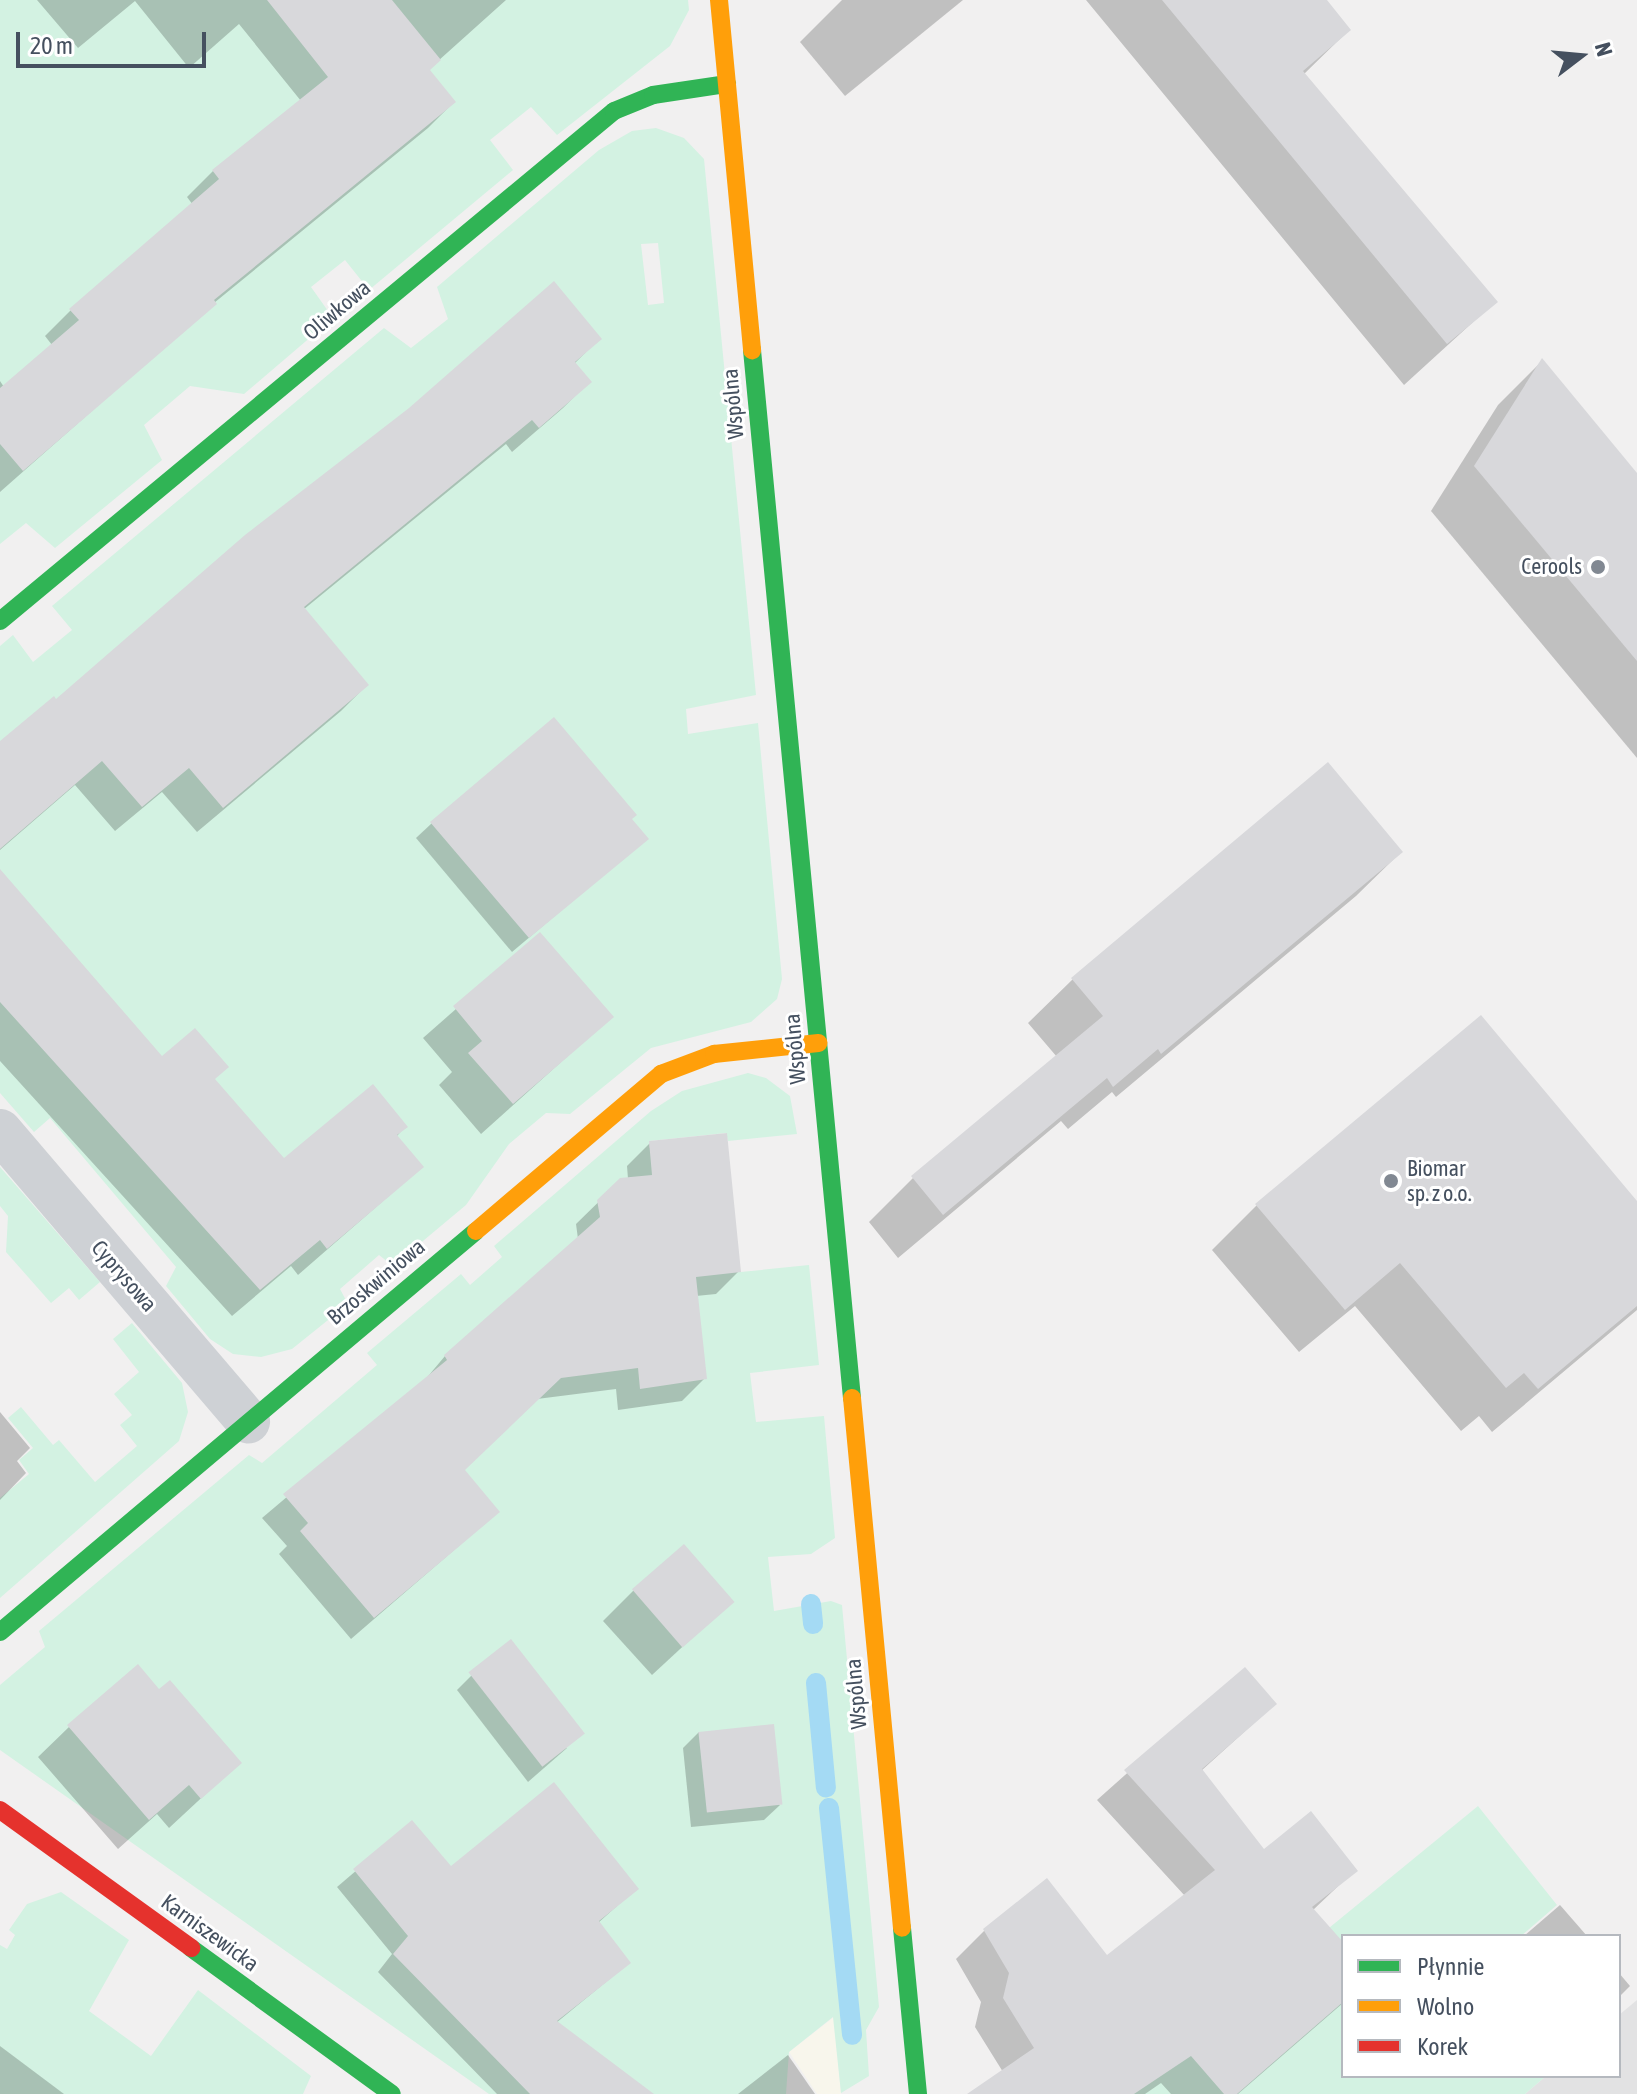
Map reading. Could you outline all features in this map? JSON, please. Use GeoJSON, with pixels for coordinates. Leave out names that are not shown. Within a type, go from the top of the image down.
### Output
{"type":"FeatureCollection","features":[{"type":"Feature","properties":{"kind":"street","name":"Wspólna"},"geometry":{"type":"LineString","coordinates":[[719,0],[918,2094]]}},
{"type":"Feature","properties":{"kind":"street","name":"Oliwkowa"},"geometry":{"type":"LineString","coordinates":[[0,621],[614,111],[653,95],[727,84]]}},
{"type":"Feature","properties":{"kind":"street","name":"Brzoskwiniowa"},"geometry":{"type":"LineString","coordinates":[[0,1632],[661,1074],[714,1054],[818,1043]]}},
{"type":"Feature","properties":{"kind":"street","name":"Cyprysowa"},"geometry":{"type":"LineString","coordinates":[[0,1131],[248,1421]]}},
{"type":"Feature","properties":{"kind":"street","name":"Karniszewicka"},"geometry":{"type":"LineString","coordinates":[[0,1810],[392,2094]]}},
{"type":"Feature","properties":{"kind":"shaded area"},"geometry":{"type":"Polygon","coordinates":[[[1637,2000],[1637,2094],[1525,2094],[1544,2078],[1621,2078],[1621,2013],[1637,2000]]]}},
{"type":"Feature","properties":{"kind":"shaded area"},"geometry":{"type":"Polygon","coordinates":[[[834,2017],[841,2094],[817,2094],[789,2052],[834,2017]]]}},
{"type":"Feature","properties":{"kind":"green space"},"geometry":{"type":"Polygon","coordinates":[[[0,0],[688,0],[689,10],[670,46],[557,135],[531,107],[490,140],[513,170],[369,290],[345,260],[311,287],[333,318],[244,394],[190,386],[144,425],[162,460],[55,548],[26,523],[0,544],[0,0]]]}},
{"type":"Feature","properties":{"kind":"green space"},"geometry":{"type":"Polygon","coordinates":[[[656,128],[684,138],[704,159],[756,695],[686,709],[688,734],[758,723],[782,979],[777,999],[751,1022],[651,1048],[570,1114],[546,1113],[509,1144],[466,1205],[393,1266],[379,1255],[340,1289],[348,1304],[292,1349],[261,1357],[233,1354],[210,1339],[166,1286],[176,1267],[50,1118],[34,1132],[0,1093],[0,646],[13,635],[33,662],[72,630],[52,606],[384,328],[411,348],[448,319],[437,287],[599,150],[632,131],[656,128]],[[658,243],[641,244],[648,305],[664,303],[658,243]]]}},
{"type":"Feature","properties":{"kind":"green space"},"geometry":{"type":"Polygon","coordinates":[[[748,1073],[766,1078],[790,1096],[797,1134],[728,1141],[726,1133],[649,1141],[649,1147],[741,1272],[809,1265],[819,1365],[750,1373],[756,1422],[824,1416],[835,1538],[811,1554],[768,1557],[774,1611],[831,1601],[842,1605],[879,2007],[866,2030],[869,2076],[841,2093],[833,2017],[789,2052],[786,2094],[489,2094],[0,1750],[0,1685],[45,1647],[39,1631],[249,1455],[262,1463],[377,1365],[367,1353],[461,1274],[470,1285],[502,1257],[494,1246],[651,1111],[682,1091],[748,1073]]]}},
{"type":"Feature","properties":{"kind":"green space"},"geometry":{"type":"Polygon","coordinates":[[[0,1167],[100,1282],[79,1300],[69,1288],[51,1303],[6,1252],[8,1216],[0,1206],[0,1167]]]}},
{"type":"Feature","properties":{"kind":"green space"},"geometry":{"type":"Polygon","coordinates":[[[132,1323],[182,1383],[188,1412],[179,1441],[0,1598],[0,1498],[29,1474],[19,1460],[33,1448],[8,1418],[21,1407],[53,1445],[59,1440],[95,1482],[137,1446],[120,1425],[132,1415],[114,1394],[139,1372],[113,1339],[132,1323]]]}},
{"type":"Feature","properties":{"kind":"green space"},"geometry":{"type":"Polygon","coordinates":[[[1478,1806],[1557,1905],[1523,1934],[1341,1934],[1341,2078],[1544,2078],[1525,2094],[1126,2094],[1478,1806]]]}},
{"type":"Feature","properties":{"kind":"green space"},"geometry":{"type":"Polygon","coordinates":[[[61,1892],[129,1940],[89,2011],[151,2056],[198,1990],[311,2076],[303,2094],[0,2094],[0,1945],[7,1949],[15,1935],[9,1930],[27,1904],[61,1892]]]}},
{"type":"Feature","properties":{"kind":"building"},"geometry":{"type":"Polygon","coordinates":[[[267,0],[392,0],[441,60],[430,70],[456,102],[214,300],[217,304],[23,471],[0,444],[0,388],[79,320],[69,309],[219,179],[212,170],[328,77],[267,0]]]}},
{"type":"Feature","properties":{"kind":"building"},"geometry":{"type":"Polygon","coordinates":[[[1162,0],[1327,0],[1351,30],[1303,71],[1498,302],[1447,344],[1162,0]]]}},
{"type":"Feature","properties":{"kind":"building"},"geometry":{"type":"Polygon","coordinates":[[[554,281],[602,339],[575,362],[592,382],[539,428],[532,420],[304,607],[369,685],[223,808],[189,768],[142,807],[102,761],[0,849],[0,741],[54,696],[56,699],[245,535],[409,408],[554,281]]]}},
{"type":"Feature","properties":{"kind":"building","name":"Cerools"},"geometry":{"type":"Polygon","coordinates":[[[1542,358],[1637,473],[1637,661],[1474,466],[1542,358]]]}},
{"type":"Feature","properties":{"kind":"building"},"geometry":{"type":"Polygon","coordinates":[[[554,717],[637,815],[632,819],[649,839],[529,938],[430,822],[554,717]]]}},
{"type":"Feature","properties":{"kind":"building"},"geometry":{"type":"Polygon","coordinates":[[[1328,762],[1403,852],[1161,1054],[1158,1049],[1113,1087],[1107,1078],[943,1215],[911,1176],[1103,1016],[1071,978],[1328,762]]]}},
{"type":"Feature","properties":{"kind":"building"},"geometry":{"type":"Polygon","coordinates":[[[0,869],[162,1056],[195,1028],[229,1067],[215,1079],[284,1158],[373,1084],[408,1127],[397,1135],[424,1167],[327,1249],[320,1240],[260,1290],[0,1002],[0,869]]]}},
{"type":"Feature","properties":{"kind":"building"},"geometry":{"type":"Polygon","coordinates":[[[540,932],[614,1017],[513,1104],[468,1053],[482,1041],[453,1006],[540,932]]]}},
{"type":"Feature","properties":{"kind":"building"},"geometry":{"type":"Polygon","coordinates":[[[1481,1015],[1637,1201],[1637,1306],[1538,1389],[1524,1373],[1506,1388],[1400,1263],[1345,1310],[1255,1204],[1481,1015]]]}},
{"type":"Feature","properties":{"kind":"building"},"geometry":{"type":"Polygon","coordinates":[[[727,1133],[741,1272],[696,1277],[707,1379],[640,1389],[638,1368],[561,1378],[465,1470],[500,1512],[374,1618],[300,1531],[308,1523],[283,1494],[447,1360],[444,1355],[600,1217],[597,1200],[620,1178],[652,1175],[649,1141],[727,1133]]]}},
{"type":"Feature","properties":{"kind":"building"},"geometry":{"type":"Polygon","coordinates":[[[684,1544],[735,1602],[682,1647],[632,1589],[684,1544]]]}},
{"type":"Feature","properties":{"kind":"building"},"geometry":{"type":"Polygon","coordinates":[[[511,1639],[585,1734],[542,1767],[468,1672],[511,1639]]]}},
{"type":"Feature","properties":{"kind":"building"},"geometry":{"type":"Polygon","coordinates":[[[138,1664],[159,1689],[170,1680],[242,1763],[201,1799],[189,1785],[149,1820],[67,1725],[138,1664]]]}},
{"type":"Feature","properties":{"kind":"building"},"geometry":{"type":"Polygon","coordinates":[[[1245,1667],[1277,1704],[1202,1769],[1264,1849],[1311,1811],[1358,1871],[1312,1907],[1341,1940],[1341,2004],[1237,2094],[1224,2094],[1191,2056],[1134,2094],[967,2094],[1034,2048],[1003,1998],[1009,1973],[983,1929],[1047,1878],[1107,1955],[1215,1870],[1124,1770],[1245,1667]]]}},
{"type":"Feature","properties":{"kind":"building"},"geometry":{"type":"Polygon","coordinates":[[[774,1724],[782,1805],[707,1813],[698,1732],[774,1724]]]}},
{"type":"Feature","properties":{"kind":"building"},"geometry":{"type":"Polygon","coordinates":[[[554,1782],[639,1889],[599,1921],[631,1963],[557,2021],[654,2094],[530,2094],[393,1954],[408,1936],[353,1869],[412,1820],[451,1866],[554,1782]]]}},
{"type":"Feature","properties":{"kind":"waterway"},"geometry":{"type":"LineString","coordinates":[[811,1604],[813,1624]]}},
{"type":"Feature","properties":{"kind":"waterway"},"geometry":{"type":"LineString","coordinates":[[816,1683],[826,1788]]}},
{"type":"Feature","properties":{"kind":"waterway"},"geometry":{"type":"LineString","coordinates":[[829,1808],[852,2035]]}},
{"type":"Feature","properties":{"kind":"traffic: fast"},"geometry":{"type":"LineString","coordinates":[[0,621],[614,111],[653,95],[727,84]]}},
{"type":"Feature","properties":{"kind":"traffic: fast"},"geometry":{"type":"LineString","coordinates":[[752,350],[852,1398]]}},
{"type":"Feature","properties":{"kind":"traffic: fast"},"geometry":{"type":"LineString","coordinates":[[0,1632],[476,1231]]}},
{"type":"Feature","properties":{"kind":"traffic: fast"},"geometry":{"type":"LineString","coordinates":[[902,1928],[918,2094]]}},
{"type":"Feature","properties":{"kind":"traffic: fast"},"geometry":{"type":"LineString","coordinates":[[191,1948],[392,2094]]}},
{"type":"Feature","properties":{"kind":"traffic: slow"},"geometry":{"type":"LineString","coordinates":[[719,0],[752,350]]}},
{"type":"Feature","properties":{"kind":"traffic: slow"},"geometry":{"type":"LineString","coordinates":[[476,1231],[661,1074],[714,1054],[818,1043]]}},
{"type":"Feature","properties":{"kind":"traffic: slow"},"geometry":{"type":"LineString","coordinates":[[852,1398],[902,1928]]}},
{"type":"Feature","properties":{"kind":"traffic: jam"},"geometry":{"type":"LineString","coordinates":[[0,1810],[191,1948]]}},
{"type":"Feature","properties":{"kind":"place","name":"Cerools"},"geometry":{"type":"Point","coordinates":[1598,567]}},
{"type":"Feature","properties":{"kind":"place","name":"Biomar sp. z o.o."},"geometry":{"type":"Point","coordinates":[1391,1181]}}]}
